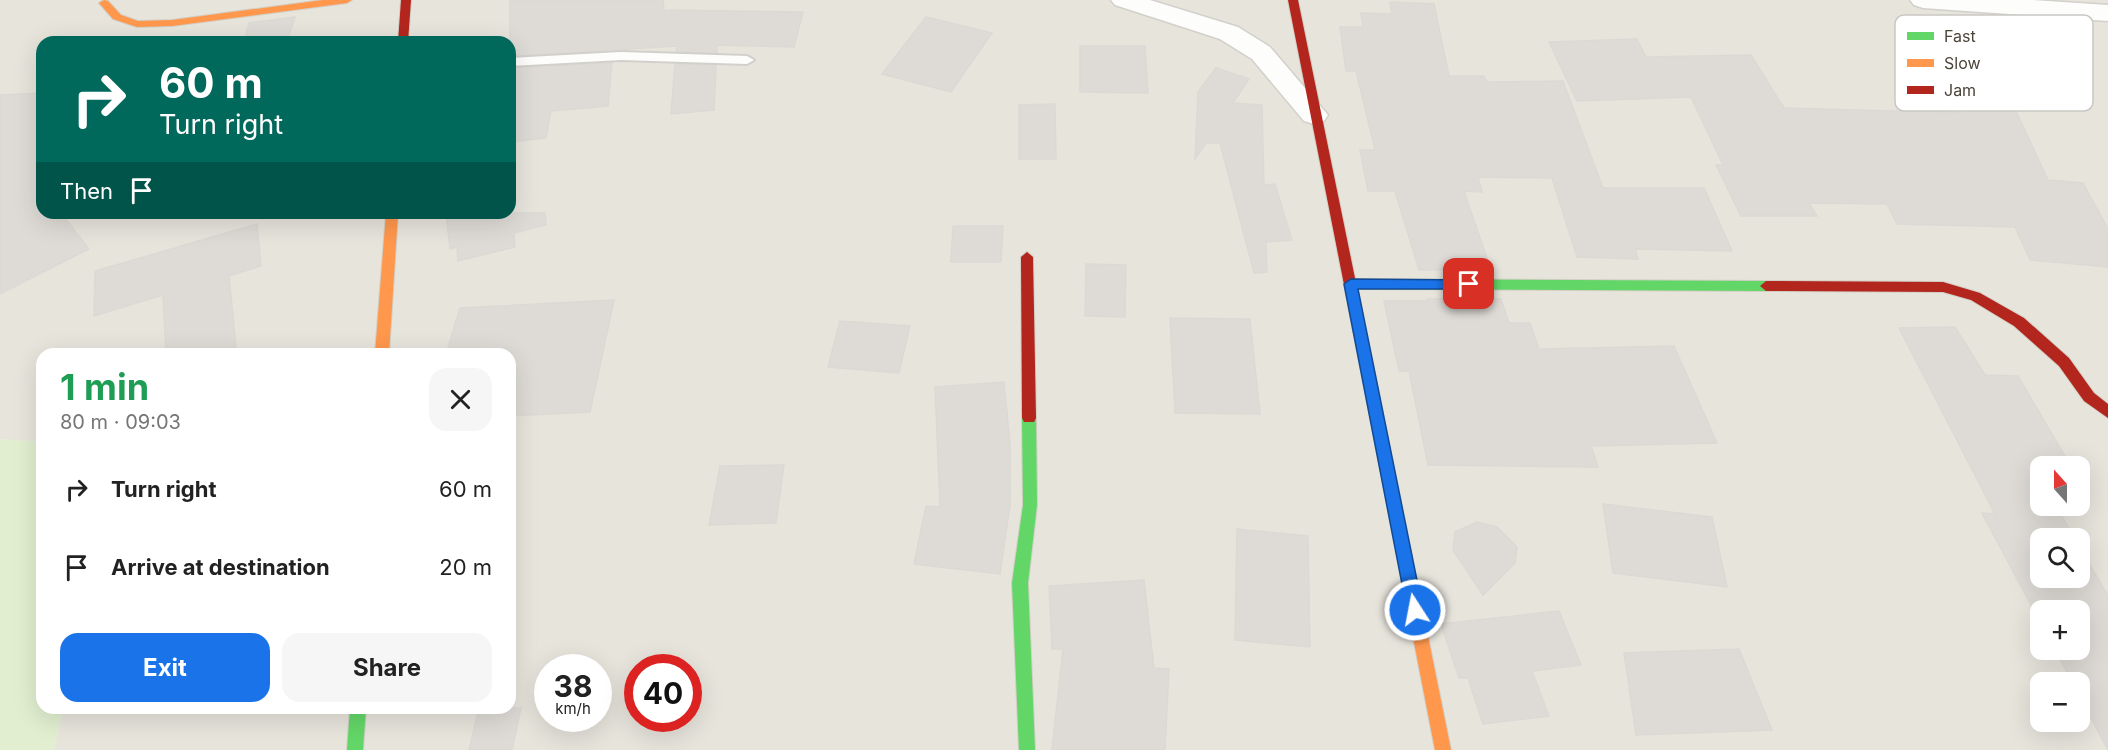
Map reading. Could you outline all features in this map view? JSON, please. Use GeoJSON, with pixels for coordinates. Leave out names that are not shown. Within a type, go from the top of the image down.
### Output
{"type":"FeatureCollection","features":[{"type":"Feature","properties":{"kind":"street"},"geometry":{"type":"LineString","coordinates":[[104,3],[117,17],[137,24],[172,22],[347,0]]}},
{"type":"Feature","properties":{"kind":"street"},"geometry":{"type":"LineString","coordinates":[[403,36],[406,0]]}},
{"type":"Feature","properties":{"kind":"street"},"geometry":{"type":"LineString","coordinates":[[1124,0],[1192,19],[1229,33],[1261,53],[1314,115]]}},
{"type":"Feature","properties":{"kind":"street"},"geometry":{"type":"LineString","coordinates":[[1293,0],[1314,115],[1351,284],[1443,750]]}},
{"type":"Feature","properties":{"kind":"street"},"geometry":{"type":"LineString","coordinates":[[1923,0],[2108,14]]}},
{"type":"Feature","properties":{"kind":"street"},"geometry":{"type":"LineString","coordinates":[[382,348],[392,219]]}},
{"type":"Feature","properties":{"kind":"street"},"geometry":{"type":"LineString","coordinates":[[1027,257],[1030,505],[1020,583],[1027,750]]}},
{"type":"Feature","properties":{"kind":"street"},"geometry":{"type":"LineString","coordinates":[[1351,284],[1943,286],[1976,296],[2019,322],[2064,362],[2089,397],[2108,412]]}},
{"type":"Feature","properties":{"kind":"street"},"geometry":{"type":"LineString","coordinates":[[355,750],[358,714]]}},
{"type":"Feature","properties":{"kind":"lane"},"geometry":{"type":"LineString","coordinates":[[516,62],[621,56],[747,60]]}},
{"type":"Feature","properties":{"kind":"shaded area"},"geometry":{"type":"Polygon","coordinates":[[[0,0],[2108,0],[2108,750],[54,750],[62,714],[516,714],[516,348],[36,348],[36,442],[0,439],[0,0]]]}},
{"type":"Feature","properties":{"kind":"green space"},"geometry":{"type":"Polygon","coordinates":[[[0,439],[36,442],[36,714],[62,714],[54,750],[0,750],[0,439]]]}},
{"type":"Feature","properties":{"kind":"building"},"geometry":{"type":"Polygon","coordinates":[[[510,0],[663,0],[664,10],[803,12],[794,47],[717,45],[717,53],[676,52],[677,46],[516,56],[516,36],[510,36],[510,0]]]}},
{"type":"Feature","properties":{"kind":"building"},"geometry":{"type":"Polygon","coordinates":[[[1390,2],[1434,4],[1449,76],[1484,76],[1487,82],[1563,81],[1603,188],[1704,188],[1732,251],[1635,249],[1638,259],[1577,257],[1552,178],[1478,177],[1482,192],[1464,191],[1491,270],[1419,270],[1395,191],[1368,191],[1360,150],[1375,150],[1356,71],[1346,71],[1340,27],[1363,27],[1361,13],[1392,14],[1390,2]]]}},
{"type":"Feature","properties":{"kind":"building"},"geometry":{"type":"Polygon","coordinates":[[[295,17],[289,36],[246,36],[249,23],[295,17]]]}},
{"type":"Feature","properties":{"kind":"building"},"geometry":{"type":"Polygon","coordinates":[[[926,17],[992,33],[951,92],[882,74],[926,17]]]}},
{"type":"Feature","properties":{"kind":"building"},"geometry":{"type":"Polygon","coordinates":[[[1637,39],[1646,57],[1751,55],[1784,108],[1968,113],[1967,111],[2016,111],[2048,180],[2083,183],[2108,229],[2108,267],[2030,260],[2015,227],[1897,224],[1887,204],[1809,203],[1817,216],[1741,216],[1716,165],[1723,165],[1691,97],[1577,101],[1549,42],[1637,39]]]}},
{"type":"Feature","properties":{"kind":"building"},"geometry":{"type":"Polygon","coordinates":[[[1080,46],[1145,46],[1148,93],[1080,92],[1080,46]]]}},
{"type":"Feature","properties":{"kind":"building"},"geometry":{"type":"Polygon","coordinates":[[[612,63],[608,106],[551,111],[546,138],[516,141],[516,68],[612,63]]]}},
{"type":"Feature","properties":{"kind":"building"},"geometry":{"type":"Polygon","coordinates":[[[675,64],[716,65],[714,110],[671,114],[675,64]]]}},
{"type":"Feature","properties":{"kind":"building"},"geometry":{"type":"Polygon","coordinates":[[[1216,68],[1249,79],[1233,103],[1262,105],[1264,185],[1275,184],[1292,240],[1266,242],[1267,272],[1254,273],[1220,143],[1206,143],[1195,159],[1198,92],[1216,68]]]}},
{"type":"Feature","properties":{"kind":"building"},"geometry":{"type":"Polygon","coordinates":[[[36,93],[36,219],[66,219],[89,249],[0,294],[0,95],[36,93]]]}},
{"type":"Feature","properties":{"kind":"building"},"geometry":{"type":"Polygon","coordinates":[[[1055,104],[1056,159],[1019,159],[1019,105],[1055,104]]]}},
{"type":"Feature","properties":{"kind":"building"},"geometry":{"type":"Polygon","coordinates":[[[516,213],[545,213],[546,225],[514,233],[515,247],[458,261],[457,247],[450,249],[447,219],[516,219],[516,213]]]}},
{"type":"Feature","properties":{"kind":"building"},"geometry":{"type":"Polygon","coordinates":[[[257,224],[261,266],[229,276],[236,347],[233,348],[166,348],[163,295],[94,316],[95,271],[257,224]]]}},
{"type":"Feature","properties":{"kind":"building"},"geometry":{"type":"Polygon","coordinates":[[[953,226],[1003,226],[1001,262],[951,262],[953,226]]]}},
{"type":"Feature","properties":{"kind":"building"},"geometry":{"type":"Polygon","coordinates":[[[1086,264],[1126,265],[1125,317],[1085,316],[1086,264]]]}},
{"type":"Feature","properties":{"kind":"building"},"geometry":{"type":"Polygon","coordinates":[[[1427,299],[1501,299],[1509,323],[1530,323],[1539,349],[1674,346],[1717,443],[1591,446],[1598,467],[1428,465],[1409,371],[1399,371],[1384,301],[1428,301],[1427,299]]]}},
{"type":"Feature","properties":{"kind":"building"},"geometry":{"type":"Polygon","coordinates":[[[614,300],[590,412],[516,416],[516,348],[448,348],[460,308],[614,300]]]}},
{"type":"Feature","properties":{"kind":"building"},"geometry":{"type":"Polygon","coordinates":[[[1170,318],[1250,319],[1260,414],[1175,413],[1170,318]]]}},
{"type":"Feature","properties":{"kind":"building"},"geometry":{"type":"Polygon","coordinates":[[[840,321],[910,326],[899,373],[828,367],[840,321]]]}},
{"type":"Feature","properties":{"kind":"building"},"geometry":{"type":"Polygon","coordinates":[[[1955,327],[1985,375],[2018,376],[2065,456],[2030,456],[2030,516],[2061,516],[2069,528],[2030,528],[2030,588],[2090,588],[2090,565],[2108,596],[2108,750],[2090,716],[2090,672],[2067,672],[2060,660],[2090,660],[2090,600],[2030,600],[2030,603],[1982,513],[1995,514],[1899,328],[1955,327]]]}},
{"type":"Feature","properties":{"kind":"building"},"geometry":{"type":"Polygon","coordinates":[[[1004,382],[1010,444],[1010,505],[1000,574],[914,564],[926,506],[940,507],[935,387],[1004,382]]]}},
{"type":"Feature","properties":{"kind":"building"},"geometry":{"type":"Polygon","coordinates":[[[784,465],[776,523],[709,525],[720,466],[784,465]]]}},
{"type":"Feature","properties":{"kind":"building"},"geometry":{"type":"Polygon","coordinates":[[[1603,504],[1712,517],[1727,587],[1613,573],[1603,504]]]}},
{"type":"Feature","properties":{"kind":"building"},"geometry":{"type":"Polygon","coordinates":[[[1477,522],[1497,527],[1517,547],[1515,563],[1483,595],[1453,550],[1455,532],[1477,522]]]}},
{"type":"Feature","properties":{"kind":"building"},"geometry":{"type":"Polygon","coordinates":[[[1237,529],[1308,536],[1310,647],[1235,640],[1237,529]]]}},
{"type":"Feature","properties":{"kind":"building"},"geometry":{"type":"Polygon","coordinates":[[[1144,580],[1154,668],[1169,669],[1165,750],[1052,750],[1063,649],[1052,649],[1049,586],[1144,580]]]}},
{"type":"Feature","properties":{"kind":"building"},"geometry":{"type":"Polygon","coordinates":[[[1559,611],[1581,665],[1532,671],[1549,716],[1483,724],[1468,678],[1459,678],[1441,624],[1559,611]]]}},
{"type":"Feature","properties":{"kind":"building"},"geometry":{"type":"Polygon","coordinates":[[[1739,649],[1772,730],[1636,735],[1624,653],[1739,649]]]}},
{"type":"Feature","properties":{"kind":"building"},"geometry":{"type":"Polygon","coordinates":[[[516,708],[521,708],[512,750],[469,750],[478,714],[516,714],[516,708]]]}},
{"type":"Feature","properties":{"kind":"traffic: fast"},"geometry":{"type":"LineString","coordinates":[[1351,284],[1766,286]]}},
{"type":"Feature","properties":{"kind":"traffic: fast"},"geometry":{"type":"LineString","coordinates":[[1027,750],[1020,583],[1030,505],[1029,418]]}},
{"type":"Feature","properties":{"kind":"traffic: fast"},"geometry":{"type":"LineString","coordinates":[[355,750],[358,714]]}},
{"type":"Feature","properties":{"kind":"traffic: slow"},"geometry":{"type":"LineString","coordinates":[[104,3],[117,17],[137,24],[172,23],[347,0]]}},
{"type":"Feature","properties":{"kind":"traffic: slow"},"geometry":{"type":"LineString","coordinates":[[382,348],[392,219]]}},
{"type":"Feature","properties":{"kind":"traffic: slow"},"geometry":{"type":"LineString","coordinates":[[1391,488],[1443,750]]}},
{"type":"Feature","properties":{"kind":"traffic: jam"},"geometry":{"type":"LineString","coordinates":[[403,36],[406,0]]}},
{"type":"Feature","properties":{"kind":"traffic: jam"},"geometry":{"type":"LineString","coordinates":[[1293,0],[1391,488]]}},
{"type":"Feature","properties":{"kind":"traffic: jam"},"geometry":{"type":"LineString","coordinates":[[1027,257],[1029,418]]}},
{"type":"Feature","properties":{"kind":"traffic: jam"},"geometry":{"type":"LineString","coordinates":[[1766,286],[1943,287],[1975,296],[2019,322],[2064,362],[2089,397],[2108,412]]}},
{"type":"Feature","properties":{"kind":"route"},"geometry":{"type":"LineString","coordinates":[[1415,610],[1351,284],[1469,284]]}}]}
